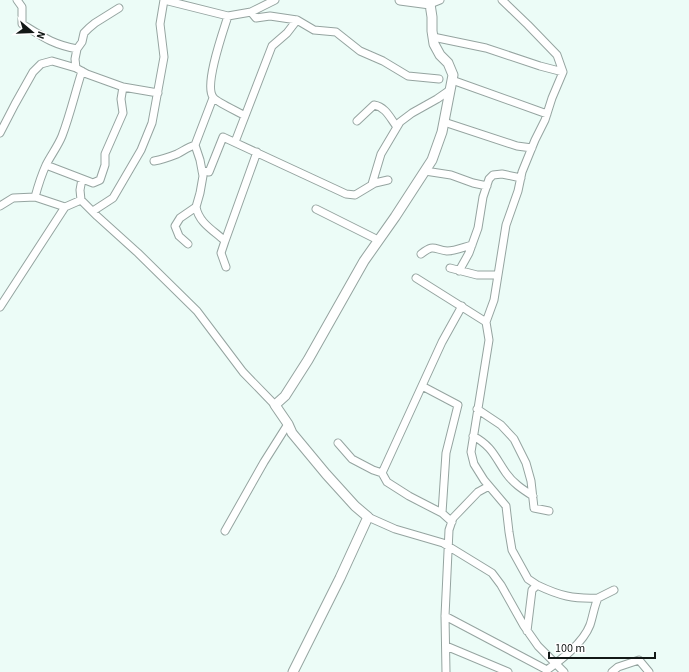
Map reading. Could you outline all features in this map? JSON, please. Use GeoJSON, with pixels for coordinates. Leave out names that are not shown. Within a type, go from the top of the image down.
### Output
{"type":"FeatureCollection","features":[{"type":"Feature","properties":{"kind":"street"},"geometry":{"type":"LineString","coordinates":[[17,0],[22,7],[22,24],[60,46],[77,49]]}},
{"type":"Feature","properties":{"kind":"street"},"geometry":{"type":"LineString","coordinates":[[93,211],[112,198],[141,150],[152,123],[164,57],[160,24],[164,0],[228,16],[251,12],[275,0]]}},
{"type":"Feature","properties":{"kind":"street"},"geometry":{"type":"LineString","coordinates":[[400,0],[430,4],[440,0]]}},
{"type":"Feature","properties":{"kind":"street"},"geometry":{"type":"LineString","coordinates":[[502,0],[557,55],[563,72],[532,148],[506,225],[494,300],[486,322],[489,340],[473,436],[471,452],[472,458],[474,464],[489,486],[506,506],[512,550],[528,578],[537,585],[564,596],[598,598],[614,590]]}},
{"type":"Feature","properties":{"kind":"street"},"geometry":{"type":"LineString","coordinates":[[275,405],[285,396],[308,360],[337,307],[378,240],[395,218],[432,160],[442,132],[453,75],[448,63],[440,55],[434,44],[430,4]]}},
{"type":"Feature","properties":{"kind":"street"},"geometry":{"type":"LineString","coordinates":[[35,197],[46,165],[62,138],[70,112],[79,69],[75,59],[77,49],[82,42],[84,33],[94,23],[119,8]]}},
{"type":"Feature","properties":{"kind":"street"},"geometry":{"type":"LineString","coordinates":[[251,12],[256,18],[270,16],[297,20],[314,30],[336,32],[360,50],[383,61],[408,76],[439,79]]}},
{"type":"Feature","properties":{"kind":"street"},"geometry":{"type":"LineString","coordinates":[[226,240],[204,224],[197,214],[196,207],[203,176],[195,145],[213,98],[210,89],[211,74],[228,16]]}},
{"type":"Feature","properties":{"kind":"street"},"geometry":{"type":"LineString","coordinates":[[234,142],[272,46],[287,33],[297,20]]}},
{"type":"Feature","properties":{"kind":"street"},"geometry":{"type":"LineString","coordinates":[[433,37],[486,48],[563,72]]}},
{"type":"Feature","properties":{"kind":"street"},"geometry":{"type":"LineString","coordinates":[[0,133],[14,104],[33,72],[41,64],[52,61],[79,69],[87,74],[123,87],[158,94]]}},
{"type":"Feature","properties":{"kind":"street"},"geometry":{"type":"LineString","coordinates":[[452,80],[547,114]]}},
{"type":"Feature","properties":{"kind":"street"},"geometry":{"type":"LineString","coordinates":[[46,165],[93,183],[100,180],[105,165],[105,154],[123,113],[121,99],[123,87]]}},
{"type":"Feature","properties":{"kind":"street"},"geometry":{"type":"LineString","coordinates":[[372,184],[382,154],[400,122],[450,90]]}},
{"type":"Feature","properties":{"kind":"street"},"geometry":{"type":"LineString","coordinates":[[213,98],[245,116]]}},
{"type":"Feature","properties":{"kind":"street"},"geometry":{"type":"LineString","coordinates":[[357,121],[374,105],[380,106],[384,109],[397,127]]}},
{"type":"Feature","properties":{"kind":"street"},"geometry":{"type":"LineString","coordinates":[[444,122],[517,146],[532,148]]}},
{"type":"Feature","properties":{"kind":"street"},"geometry":{"type":"LineString","coordinates":[[202,171],[209,172],[223,137],[346,194],[355,195],[372,184],[388,180]]}},
{"type":"Feature","properties":{"kind":"street"},"geometry":{"type":"LineString","coordinates":[[154,161],[162,160],[187,147],[195,145]]}},
{"type":"Feature","properties":{"kind":"street"},"geometry":{"type":"LineString","coordinates":[[226,268],[221,253],[257,152]]}},
{"type":"Feature","properties":{"kind":"street"},"geometry":{"type":"LineString","coordinates":[[425,171],[450,175],[487,186]]}},
{"type":"Feature","properties":{"kind":"street"},"geometry":{"type":"LineString","coordinates":[[459,270],[469,253],[478,228],[483,197],[489,179],[493,176],[502,174],[521,178]]}},
{"type":"Feature","properties":{"kind":"street"},"geometry":{"type":"LineString","coordinates":[[82,179],[80,190],[81,200],[138,253],[197,312],[243,372],[275,405],[288,424],[292,433],[326,474],[356,506],[368,517],[395,529],[443,543],[492,573],[501,585],[527,631],[538,646],[564,672]]}},
{"type":"Feature","properties":{"kind":"street"},"geometry":{"type":"LineString","coordinates":[[2,203],[13,198],[35,197],[65,207]]}},
{"type":"Feature","properties":{"kind":"street"},"geometry":{"type":"LineString","coordinates":[[0,307],[65,207],[81,200]]}},
{"type":"Feature","properties":{"kind":"street"},"geometry":{"type":"LineString","coordinates":[[188,244],[179,236],[175,226],[180,218],[196,207]]}},
{"type":"Feature","properties":{"kind":"street"},"geometry":{"type":"LineString","coordinates":[[316,209],[378,240]]}},
{"type":"Feature","properties":{"kind":"street"},"geometry":{"type":"LineString","coordinates":[[421,254],[428,248],[437,248],[448,251],[472,245]]}},
{"type":"Feature","properties":{"kind":"street"},"geometry":{"type":"LineString","coordinates":[[450,268],[477,275],[498,275]]}},
{"type":"Feature","properties":{"kind":"street"},"geometry":{"type":"LineString","coordinates":[[416,278],[486,322]]}},
{"type":"Feature","properties":{"kind":"street"},"geometry":{"type":"LineString","coordinates":[[382,473],[442,342],[462,306]]}},
{"type":"Feature","properties":{"kind":"street"},"geometry":{"type":"LineString","coordinates":[[422,386],[458,404],[446,453],[442,513]]}},
{"type":"Feature","properties":{"kind":"street"},"geometry":{"type":"LineString","coordinates":[[477,409],[501,425],[514,438],[526,463],[531,480],[534,508],[549,511]]}},
{"type":"Feature","properties":{"kind":"street"},"geometry":{"type":"LineString","coordinates":[[225,531],[288,424]]}},
{"type":"Feature","properties":{"kind":"street"},"geometry":{"type":"LineString","coordinates":[[473,436],[484,441],[498,459],[506,473],[519,487],[533,496]]}},
{"type":"Feature","properties":{"kind":"street"},"geometry":{"type":"LineString","coordinates":[[338,443],[352,459],[382,473],[387,482],[409,496],[442,513],[452,522]]}},
{"type":"Feature","properties":{"kind":"street"},"geometry":{"type":"LineString","coordinates":[[446,672],[445,616],[449,530],[453,518],[478,492],[489,486]]}},
{"type":"Feature","properties":{"kind":"street"},"geometry":{"type":"LineString","coordinates":[[293,672],[340,578],[368,517]]}},
{"type":"Feature","properties":{"kind":"street"},"geometry":{"type":"LineString","coordinates":[[527,631],[532,590],[537,585]]}},
{"type":"Feature","properties":{"kind":"street"},"geometry":{"type":"LineString","coordinates":[[445,616],[547,670],[556,664],[583,637],[590,625],[598,598]]}},
{"type":"Feature","properties":{"kind":"street"},"geometry":{"type":"LineString","coordinates":[[446,646],[508,672]]}},
{"type":"Feature","properties":{"kind":"street"},"geometry":{"type":"LineString","coordinates":[[612,672],[618,667],[638,660],[649,672]]}}]}
